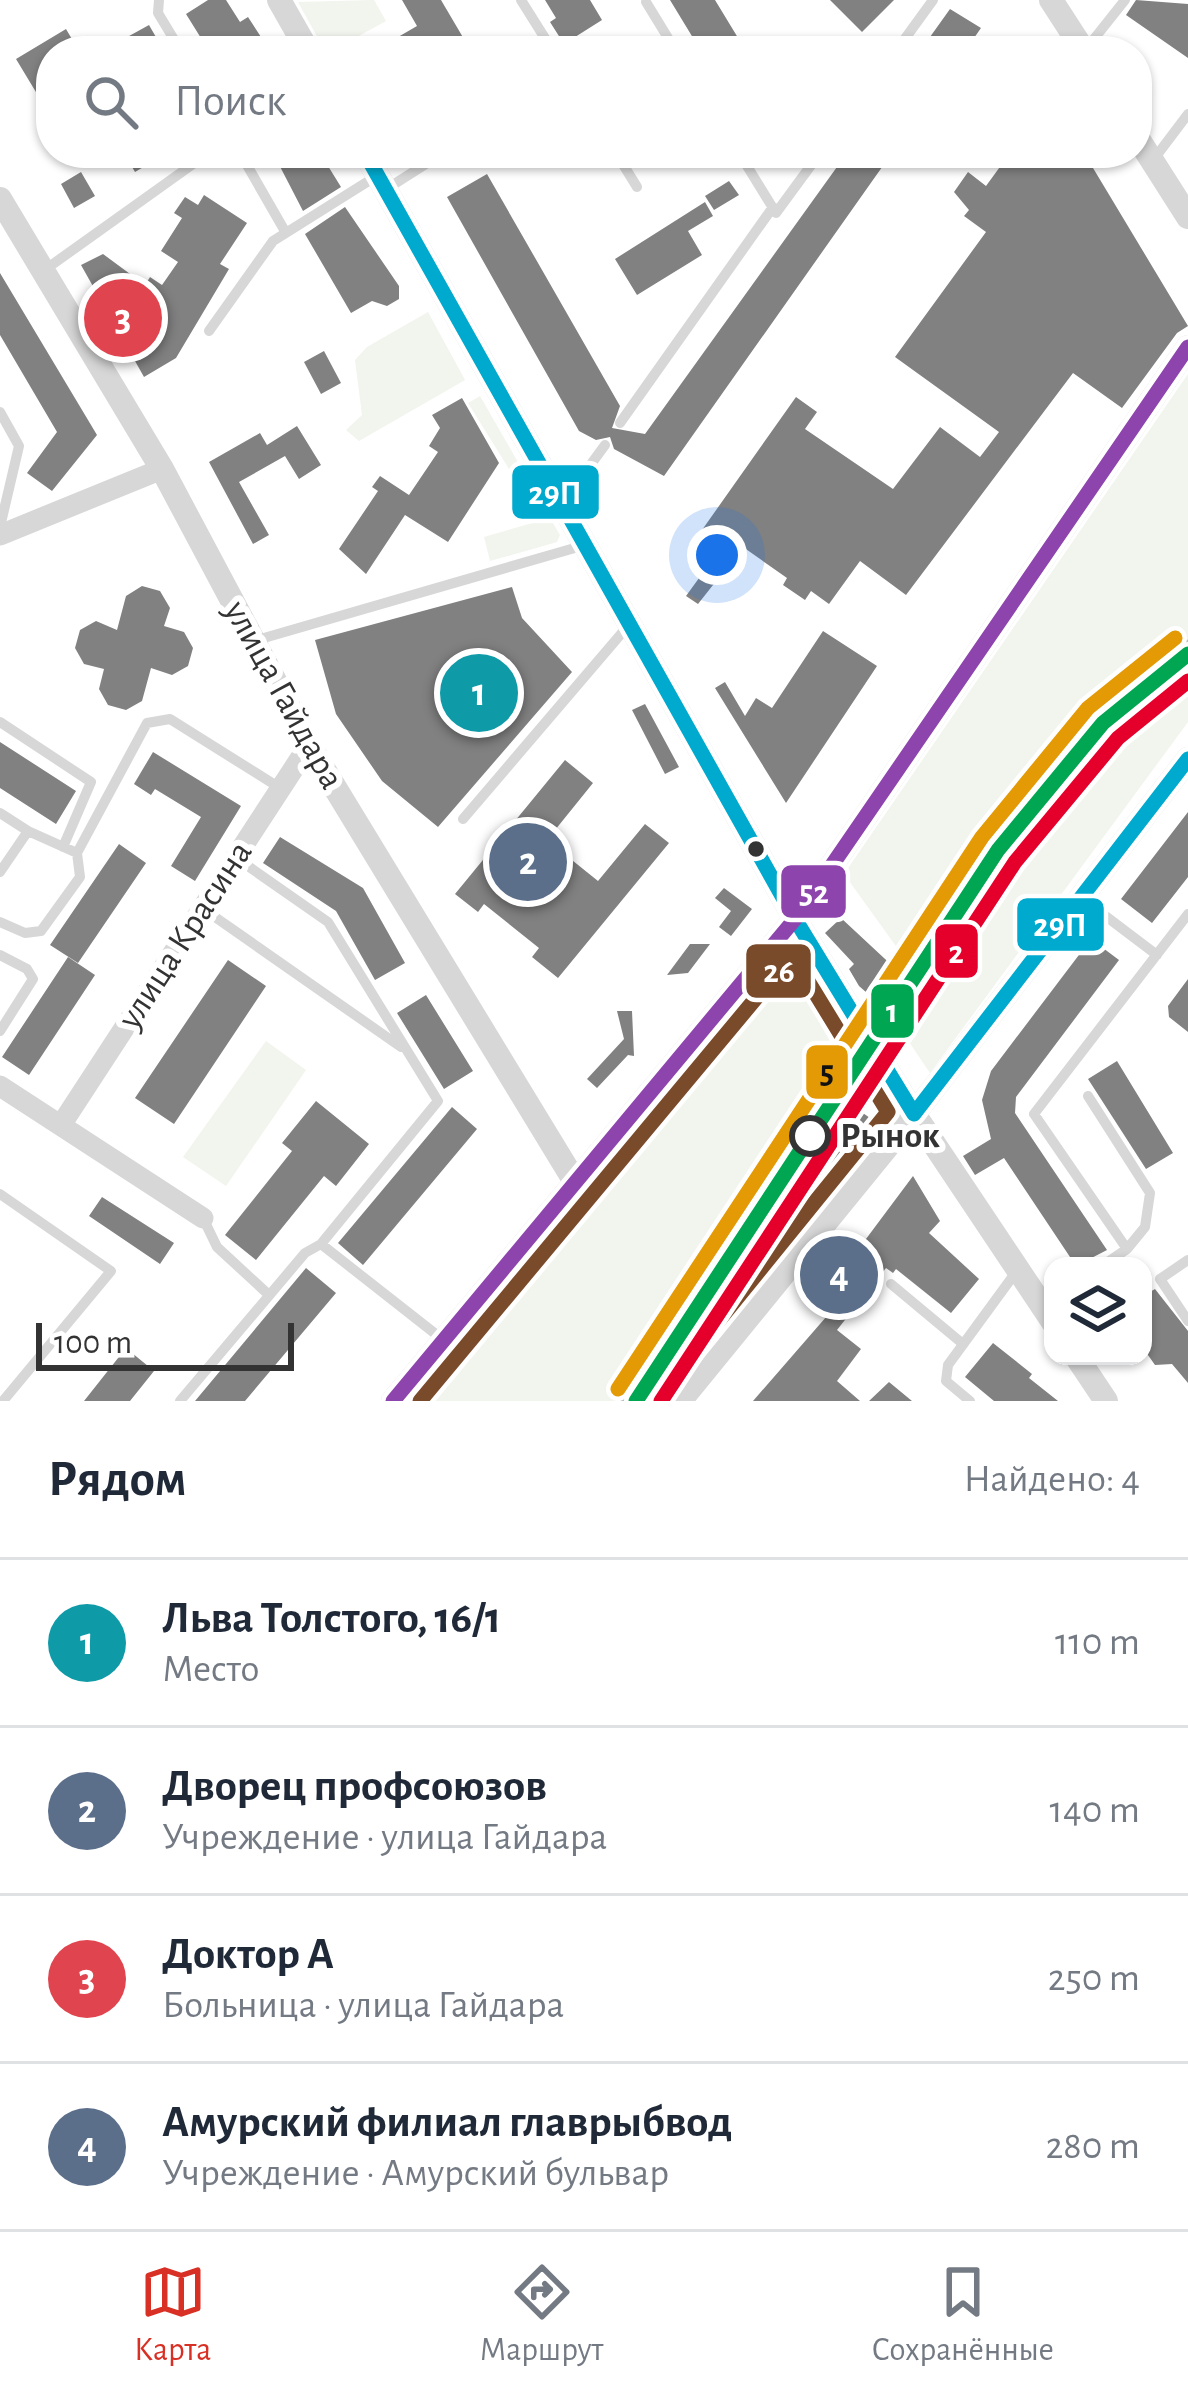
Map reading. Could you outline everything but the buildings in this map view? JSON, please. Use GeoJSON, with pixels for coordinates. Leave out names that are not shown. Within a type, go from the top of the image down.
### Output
{"type":"FeatureCollection","features":[{"type":"Feature","properties":{"kind":"street"},"geometry":{"type":"LineString","coordinates":[[279,0],[299,36]]}},
{"type":"Feature","properties":{"kind":"street"},"geometry":{"type":"LineString","coordinates":[[1052,0],[1075,36]]}},
{"type":"Feature","properties":{"kind":"street"},"geometry":{"type":"LineString","coordinates":[[1152,161],[1188,217]]}},
{"type":"Feature","properties":{"kind":"street"},"geometry":{"type":"LineString","coordinates":[[376,173],[795,920],[914,1114],[1044,1302]]}},
{"type":"Feature","properties":{"kind":"street","name":"улица Гайдара"},"geometry":{"type":"LineString","coordinates":[[0,199],[162,469],[308,745],[577,1185]]}},
{"type":"Feature","properties":{"kind":"street"},"geometry":{"type":"LineString","coordinates":[[394,1401],[795,920],[1188,347]]}},
{"type":"Feature","properties":{"kind":"street"},"geometry":{"type":"LineString","coordinates":[[0,531],[162,469]]}},
{"type":"Feature","properties":{"kind":"street","name":"улица Красина"},"geometry":{"type":"LineString","coordinates":[[61,1125],[308,745]]}},
{"type":"Feature","properties":{"kind":"street"},"geometry":{"type":"LineString","coordinates":[[680,1401],[914,1114],[1188,759]]}},
{"type":"Feature","properties":{"kind":"street"},"geometry":{"type":"LineString","coordinates":[[0,1086],[203,1217]]}},
{"type":"Feature","properties":{"kind":"street"},"geometry":{"type":"LineString","coordinates":[[1080,1365],[1096,1397]]}},
{"type":"Feature","properties":{"kind":"lane"},"geometry":{"type":"LineString","coordinates":[[159,0],[158,13],[172,36]]}},
{"type":"Feature","properties":{"kind":"lane"},"geometry":{"type":"LineString","coordinates":[[521,0],[544,36]]}},
{"type":"Feature","properties":{"kind":"lane"},"geometry":{"type":"LineString","coordinates":[[907,36],[933,0]]}},
{"type":"Feature","properties":{"kind":"lane"},"geometry":{"type":"LineString","coordinates":[[1096,36],[1125,0]]}},
{"type":"Feature","properties":{"kind":"lane"},"geometry":{"type":"LineString","coordinates":[[646,2],[667,36]]}},
{"type":"Feature","properties":{"kind":"lane"},"geometry":{"type":"LineString","coordinates":[[1152,161],[1188,114]]}},
{"type":"Feature","properties":{"kind":"lane"},"geometry":{"type":"LineString","coordinates":[[44,272],[188,168]]}},
{"type":"Feature","properties":{"kind":"lane"},"geometry":{"type":"LineString","coordinates":[[249,168],[286,233]]}},
{"type":"Feature","properties":{"kind":"lane"},"geometry":{"type":"LineString","coordinates":[[625,168],[637,187]]}},
{"type":"Feature","properties":{"kind":"lane"},"geometry":{"type":"LineString","coordinates":[[749,168],[776,213],[809,168]]}},
{"type":"Feature","properties":{"kind":"lane"},"geometry":{"type":"LineString","coordinates":[[209,331],[273,241],[376,173]]}},
{"type":"Feature","properties":{"kind":"lane"},"geometry":{"type":"LineString","coordinates":[[620,423],[773,207]]}},
{"type":"Feature","properties":{"kind":"lane"},"geometry":{"type":"LineString","coordinates":[[0,412],[20,446],[0,531]]}},
{"type":"Feature","properties":{"kind":"lane"},"geometry":{"type":"LineString","coordinates":[[562,504],[605,445]]}},
{"type":"Feature","properties":{"kind":"lane"},"geometry":{"type":"LineString","coordinates":[[254,641],[585,545]]}},
{"type":"Feature","properties":{"kind":"lane"},"geometry":{"type":"LineString","coordinates":[[463,819],[629,624]]}},
{"type":"Feature","properties":{"kind":"lane"},"geometry":{"type":"LineString","coordinates":[[0,922],[25,933],[41,931],[80,877],[77,854],[147,723],[170,719],[280,788]]}},
{"type":"Feature","properties":{"kind":"lane"},"geometry":{"type":"LineString","coordinates":[[0,722],[92,782],[63,847]]}},
{"type":"Feature","properties":{"kind":"lane"},"geometry":{"type":"LineString","coordinates":[[0,813],[77,854]]}},
{"type":"Feature","properties":{"kind":"lane"},"geometry":{"type":"LineString","coordinates":[[0,872],[28,831]]}},
{"type":"Feature","properties":{"kind":"lane"},"geometry":{"type":"LineString","coordinates":[[180,1401],[304,1253],[321,1244],[438,1101],[328,922],[235,857]]}},
{"type":"Feature","properties":{"kind":"lane"},"geometry":{"type":"LineString","coordinates":[[1081,898],[1157,955]]}},
{"type":"Feature","properties":{"kind":"lane"},"geometry":{"type":"LineString","coordinates":[[202,908],[409,1053]]}},
{"type":"Feature","properties":{"kind":"lane"},"geometry":{"type":"LineString","coordinates":[[1127,1249],[1034,1114],[1188,914]]}},
{"type":"Feature","properties":{"kind":"lane"},"geometry":{"type":"LineString","coordinates":[[0,955],[27,969],[33,979],[0,1031]]}},
{"type":"Feature","properties":{"kind":"lane"},"geometry":{"type":"LineString","coordinates":[[1088,1096],[1150,1193],[1145,1227],[1115,1257]]}},
{"type":"Feature","properties":{"kind":"lane"},"geometry":{"type":"LineString","coordinates":[[0,1194],[111,1271],[3,1401]]}},
{"type":"Feature","properties":{"kind":"lane"},"geometry":{"type":"LineString","coordinates":[[203,1217],[217,1247],[269,1295]]}},
{"type":"Feature","properties":{"kind":"lane"},"geometry":{"type":"LineString","coordinates":[[321,1244],[445,1341]]}},
{"type":"Feature","properties":{"kind":"lane"},"geometry":{"type":"LineString","coordinates":[[1188,1260],[1160,1279],[1188,1321]]}},
{"type":"Feature","properties":{"kind":"lane"},"geometry":{"type":"LineString","coordinates":[[970,1401],[946,1382],[948,1365],[1018,1269]]}},
{"type":"Feature","properties":{"kind":"lane"},"geometry":{"type":"LineString","coordinates":[[891,1284],[963,1344]]}},
{"type":"Feature","properties":{"kind":"shaded area"},"geometry":{"type":"Polygon","coordinates":[[[374,0],[386,21],[358,36],[317,36],[298,2],[374,0]]]}},
{"type":"Feature","properties":{"kind":"shaded area"},"geometry":{"type":"Polygon","coordinates":[[[428,312],[465,380],[359,441],[346,430],[362,415],[355,360],[367,347],[428,312]]]}},
{"type":"Feature","properties":{"kind":"shaded area"},"geometry":{"type":"Polygon","coordinates":[[[1188,374],[1188,722],[930,1073],[897,1024],[924,985],[844,874],[1188,374]]]}},
{"type":"Feature","properties":{"kind":"shaded area"},"geometry":{"type":"Polygon","coordinates":[[[480,396],[519,464],[511,472],[468,403],[480,396]]]}},
{"type":"Feature","properties":{"kind":"shaded area"},"geometry":{"type":"Polygon","coordinates":[[[550,518],[560,535],[557,542],[490,561],[484,537],[550,518]]]}},
{"type":"Feature","properties":{"kind":"shaded area"},"geometry":{"type":"Polygon","coordinates":[[[784,958],[847,1072],[626,1401],[418,1401],[784,958]]]}},
{"type":"Feature","properties":{"kind":"shaded area"},"geometry":{"type":"Polygon","coordinates":[[[266,1041],[306,1070],[226,1186],[183,1157],[266,1041]]]}},
{"type":"Feature","properties":{"kind":"tram line"},"geometry":{"type":"LineString","coordinates":[[622,1401],[990,845],[1090,723],[1188,641]]}},
{"type":"Feature","properties":{"kind":"transit line","name":"29П"},"geometry":{"type":"LineString","coordinates":[[373,168],[795,919],[914,1114],[1188,759]]}},
{"type":"Feature","properties":{"kind":"transit line","name":"52"},"geometry":{"type":"LineString","coordinates":[[393,1401],[795,919],[1188,347]]}},
{"type":"Feature","properties":{"kind":"transit line","name":"5"},"geometry":{"type":"LineString","coordinates":[[618,1389],[982,837],[1088,708],[1175,638]]}},
{"type":"Feature","properties":{"kind":"transit line","name":"1"},"geometry":{"type":"LineString","coordinates":[[636,1401],[998,850],[1103,723],[1188,654]]}},
{"type":"Feature","properties":{"kind":"transit line","name":"2"},"geometry":{"type":"LineString","coordinates":[[661,1401],[1015,862],[1118,738],[1188,681]]}},
{"type":"Feature","properties":{"kind":"transit line","name":"26"},"geometry":{"type":"LineString","coordinates":[[420,1401],[792,955],[888,1112],[664,1388]]}},
{"type":"Feature","properties":{"kind":"place","name":"Доктор А"},"geometry":{"type":"Point","coordinates":[123,318]}},
{"type":"Feature","properties":{"kind":"place","name":"Льва Толстого, 16/1"},"geometry":{"type":"Point","coordinates":[479,693]}},
{"type":"Feature","properties":{"kind":"place","name":"Дворец профсоюзов"},"geometry":{"type":"Point","coordinates":[528,862]}},
{"type":"Feature","properties":{"kind":"place","name":"Рынок"},"geometry":{"type":"Point","coordinates":[810,1136]}},
{"type":"Feature","properties":{"kind":"place","name":"Амурский филиал главрыбвод"},"geometry":{"type":"Point","coordinates":[839,1275]}}]}
